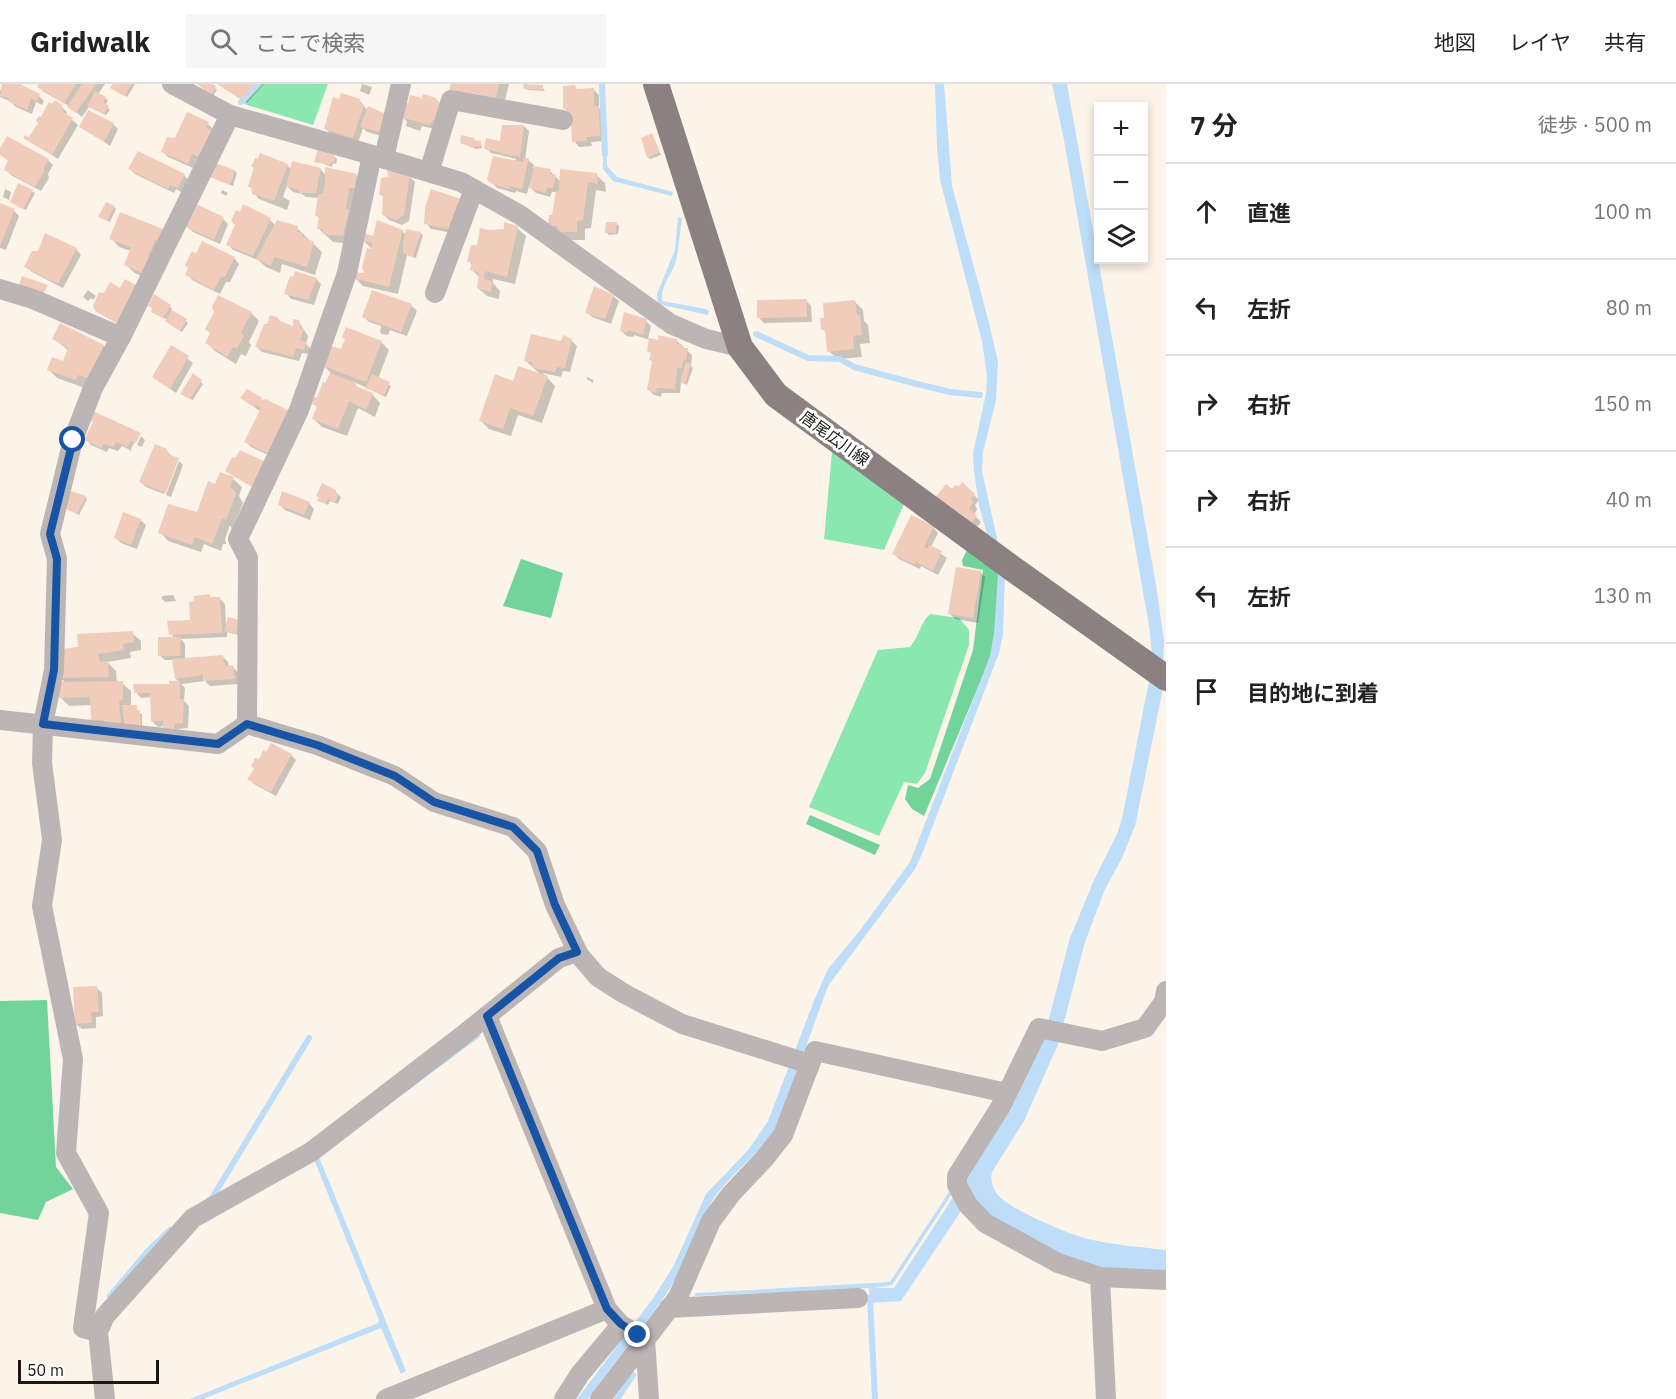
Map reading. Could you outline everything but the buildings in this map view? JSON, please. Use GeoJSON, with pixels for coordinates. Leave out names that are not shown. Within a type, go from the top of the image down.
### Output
{"type":"FeatureCollection","features":[{"type":"Feature","properties":{"kind":"main road","name":"唐尾広川線"},"geometry":{"type":"LineString","coordinates":[[656,84],[740,347],[776,395],[998,558],[1160,673]]}},
{"type":"Feature","properties":{"kind":"street"},"geometry":{"type":"LineString","coordinates":[[172,84],[230,115],[378,156],[461,182],[520,214],[671,324],[706,339],[740,347]]}},
{"type":"Feature","properties":{"kind":"street"},"geometry":{"type":"LineString","coordinates":[[247,724],[248,558],[238,539],[307,389],[347,273],[378,156],[401,84]]}},
{"type":"Feature","properties":{"kind":"street"},"geometry":{"type":"LineString","coordinates":[[429,172],[451,100],[562,120]]}},
{"type":"Feature","properties":{"kind":"street"},"geometry":{"type":"LineString","coordinates":[[98,1332],[83,1328],[99,1213],[66,1153],[73,1059],[42,906],[52,840],[42,763],[43,724],[54,670],[57,559],[50,534],[73,440],[93,388],[121,338],[230,115]]}},
{"type":"Feature","properties":{"kind":"street"},"geometry":{"type":"LineString","coordinates":[[435,293],[474,189]]}},
{"type":"Feature","properties":{"kind":"street"},"geometry":{"type":"LineString","coordinates":[[0,289],[33,299],[121,338]]}},
{"type":"Feature","properties":{"kind":"street"},"geometry":{"type":"LineString","coordinates":[[0,720],[218,744],[247,724]]}},
{"type":"Feature","properties":{"kind":"street"},"geometry":{"type":"LineString","coordinates":[[247,724],[317,745],[395,776],[434,802],[513,827],[537,851],[555,905],[577,952],[598,978],[682,1024],[802,1061]]}},
{"type":"Feature","properties":{"kind":"street"},"geometry":{"type":"LineString","coordinates":[[105,1399],[98,1332],[105,1316],[193,1218],[311,1152],[559,958],[577,952]]}},
{"type":"Feature","properties":{"kind":"street"},"geometry":{"type":"LineString","coordinates":[[1166,992],[1162,1011],[1145,1028],[1102,1041],[1039,1028],[1001,1106],[957,1176],[963,1197],[985,1223],[1058,1263],[1100,1277],[1166,1280]]}},
{"type":"Feature","properties":{"kind":"street"},"geometry":{"type":"LineString","coordinates":[[487,1016],[607,1309],[633,1332],[648,1399]]}},
{"type":"Feature","properties":{"kind":"street"},"geometry":{"type":"LineString","coordinates":[[564,1399],[580,1374],[633,1332],[669,1308],[678,1297],[711,1221],[730,1194],[764,1159],[783,1134],[802,1061],[815,1051],[1007,1093]]}},
{"type":"Feature","properties":{"kind":"street"},"geometry":{"type":"LineString","coordinates":[[1100,1277],[1106,1399]]}},
{"type":"Feature","properties":{"kind":"street"},"geometry":{"type":"LineString","coordinates":[[669,1308],[858,1298]]}},
{"type":"Feature","properties":{"kind":"street"},"geometry":{"type":"LineString","coordinates":[[386,1399],[607,1309]]}},
{"type":"Feature","properties":{"kind":"street"},"geometry":{"type":"LineString","coordinates":[[600,1399],[633,1332]]}},
{"type":"Feature","properties":{"kind":"green space"},"geometry":{"type":"Polygon","coordinates":[[[263,84],[328,84],[313,125],[244,104],[263,84]]]}},
{"type":"Feature","properties":{"kind":"green space"},"geometry":{"type":"Polygon","coordinates":[[[832,452],[904,504],[884,550],[824,539],[832,452]]]}},
{"type":"Feature","properties":{"kind":"green space"},"geometry":{"type":"Polygon","coordinates":[[[967,550],[999,574],[994,649],[924,816],[912,809],[905,799],[908,785],[918,788],[930,779],[973,650],[983,570],[963,566],[962,560],[967,550]]]}},
{"type":"Feature","properties":{"kind":"green space"},"geometry":{"type":"Polygon","coordinates":[[[521,559],[563,573],[551,618],[503,606],[521,559]]]}},
{"type":"Feature","properties":{"kind":"green space"},"geometry":{"type":"Polygon","coordinates":[[[930,614],[959,618],[969,630],[969,645],[925,773],[917,784],[904,782],[879,836],[809,807],[878,650],[910,647],[930,614]]]}},
{"type":"Feature","properties":{"kind":"green space"},"geometry":{"type":"Polygon","coordinates":[[[810,815],[880,845],[875,855],[806,824],[810,815]]]}},
{"type":"Feature","properties":{"kind":"green space"},"geometry":{"type":"Polygon","coordinates":[[[47,1000],[56,1167],[73,1189],[46,1202],[38,1220],[0,1213],[0,1001],[47,1000]]]}},
{"type":"Feature","properties":{"kind":"water"},"geometry":{"type":"Polygon","coordinates":[[[935,84],[944,84],[952,186],[998,362],[996,400],[983,452],[982,471],[1005,574],[1003,634],[999,653],[915,869],[828,986],[777,1126],[763,1145],[714,1198],[679,1273],[647,1321],[588,1399],[577,1399],[654,1297],[674,1265],[706,1194],[749,1149],[768,1121],[828,969],[861,929],[910,862],[990,656],[998,575],[979,505],[973,453],[986,394],[987,376],[982,341],[940,180],[935,84]]]}},
{"type":"Feature","properties":{"kind":"water"},"geometry":{"type":"Polygon","coordinates":[[[1052,84],[1067,84],[1094,236],[1094,264],[1099,264],[1156,585],[1164,641],[1162,693],[1135,826],[1122,858],[1105,889],[1085,942],[1058,1044],[1024,1121],[992,1172],[992,1181],[997,1194],[1014,1207],[1067,1232],[1107,1243],[1166,1250],[1166,1273],[1102,1268],[1078,1262],[963,1208],[901,1301],[870,1303],[869,1288],[696,1296],[694,1295],[696,1293],[890,1282],[949,1192],[952,1194],[892,1285],[874,1288],[894,1288],[1011,1108],[1044,1037],[1070,938],[1122,819],[1150,676],[1152,654],[1064,140],[1052,84]]]}},
{"type":"Feature","properties":{"kind":"water"},"geometry":{"type":"Polygon","coordinates":[[[606,147],[607,166],[617,177],[673,192],[672,196],[613,181],[603,169],[603,148],[606,147]]]}},
{"type":"Feature","properties":{"kind":"water"},"geometry":{"type":"Polygon","coordinates":[[[678,217],[682,218],[677,256],[663,291],[662,301],[706,309],[709,311],[708,315],[658,304],[657,294],[675,250],[678,217]]]}},
{"type":"Feature","properties":{"kind":"water"},"geometry":{"type":"Polygon","coordinates":[[[478,1034],[481,1036],[319,1157],[406,1371],[401,1374],[381,1328],[203,1399],[190,1399],[378,1323],[379,1320],[313,1157],[478,1034]]]}},
{"type":"Feature","properties":{"kind":"waterway"},"geometry":{"type":"LineString","coordinates":[[241,102],[258,84]]}},
{"type":"Feature","properties":{"kind":"waterway"},"geometry":{"type":"LineString","coordinates":[[602,84],[605,154]]}},
{"type":"Feature","properties":{"kind":"waterway"},"geometry":{"type":"LineString","coordinates":[[756,334],[808,358],[840,359],[854,367],[913,383],[950,392],[980,395]]}},
{"type":"Feature","properties":{"kind":"waterway"},"geometry":{"type":"LineString","coordinates":[[209,1200],[309,1038]]}},
{"type":"Feature","properties":{"kind":"waterway"},"geometry":{"type":"LineString","coordinates":[[110,1296],[148,1251],[170,1230]]}},
{"type":"Feature","properties":{"kind":"waterway"},"geometry":{"type":"LineString","coordinates":[[870,1298],[875,1399]]}},
{"type":"Feature","properties":{"kind":"waterway"},"geometry":{"type":"LineString","coordinates":[[617,1399],[633,1375]]}},
{"type":"Feature","properties":{"kind":"route"},"geometry":{"type":"LineString","coordinates":[[73,440],[50,534],[57,559],[54,670],[43,724],[218,744],[247,724],[317,745],[395,776],[434,802],[513,827],[537,851],[555,905],[577,952],[559,958],[487,1016],[607,1309],[621,1324],[638,1335]]}}]}
